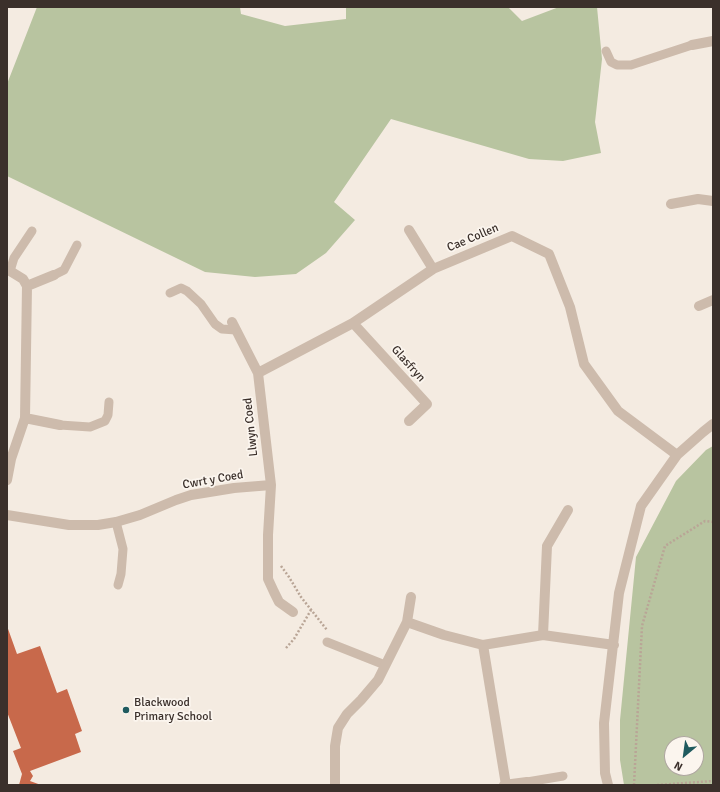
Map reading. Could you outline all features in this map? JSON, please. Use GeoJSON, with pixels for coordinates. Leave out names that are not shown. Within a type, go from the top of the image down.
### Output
{"type":"FeatureCollection","features":[{"type":"Feature","properties":{"kind":"street"},"geometry":{"type":"LineString","coordinates":[[692,45],[713,41]]}},
{"type":"Feature","properties":{"kind":"street"},"geometry":{"type":"LineString","coordinates":[[671,204],[698,199],[713,201]]}},
{"type":"Feature","properties":{"kind":"street"},"geometry":{"type":"LineString","coordinates":[[409,230],[433,269]]}},
{"type":"Feature","properties":{"kind":"street","name":"Cae Collen"},"geometry":{"type":"LineString","coordinates":[[258,374],[353,323],[433,269],[512,236],[549,254],[570,307],[584,364],[618,411],[677,455]]}},
{"type":"Feature","properties":{"kind":"street"},"geometry":{"type":"LineString","coordinates":[[7,480],[11,459],[24,418],[28,286],[23,279],[10,271]]}},
{"type":"Feature","properties":{"kind":"street"},"geometry":{"type":"LineString","coordinates":[[28,286],[54,275]]}},
{"type":"Feature","properties":{"kind":"street"},"geometry":{"type":"LineString","coordinates":[[699,306],[713,300]]}},
{"type":"Feature","properties":{"kind":"street","name":"Glasfryn"},"geometry":{"type":"LineString","coordinates":[[353,323],[427,404],[410,421]]}},
{"type":"Feature","properties":{"kind":"street","name":"Llwyn Coed"},"geometry":{"type":"LineString","coordinates":[[234,326],[258,374],[271,485],[268,535],[268,578],[279,602],[293,612]]}},
{"type":"Feature","properties":{"kind":"street"},"geometry":{"type":"LineString","coordinates":[[24,418],[60,425]]}},
{"type":"Feature","properties":{"kind":"street"},"geometry":{"type":"LineString","coordinates":[[608,785],[605,773],[604,723],[619,593],[641,506],[677,455],[713,424]]}},
{"type":"Feature","properties":{"kind":"street","name":"Cwrt y Coed"},"geometry":{"type":"LineString","coordinates":[[7,515],[70,525],[98,525],[116,522],[140,515],[191,495],[234,488],[271,485]]}},
{"type":"Feature","properties":{"kind":"street"},"geometry":{"type":"LineString","coordinates":[[543,635],[547,546],[568,510]]}},
{"type":"Feature","properties":{"kind":"street"},"geometry":{"type":"LineString","coordinates":[[335,785],[335,746],[338,728],[347,714],[378,680],[407,622],[411,597]]}},
{"type":"Feature","properties":{"kind":"street"},"geometry":{"type":"LineString","coordinates":[[407,622],[444,635],[483,645],[543,635],[614,645]]}},
{"type":"Feature","properties":{"kind":"street"},"geometry":{"type":"LineString","coordinates":[[483,645],[510,784],[527,782]]}},
{"type":"Feature","properties":{"kind":"lane"},"geometry":{"type":"LineString","coordinates":[[606,51],[611,62],[617,66],[631,65],[692,45]]}},
{"type":"Feature","properties":{"kind":"lane"},"geometry":{"type":"LineString","coordinates":[[10,271],[14,258],[32,231]]}},
{"type":"Feature","properties":{"kind":"lane"},"geometry":{"type":"LineString","coordinates":[[54,275],[64,270],[77,245]]}},
{"type":"Feature","properties":{"kind":"lane"},"geometry":{"type":"LineString","coordinates":[[170,293],[181,288],[187,291],[201,304],[215,324],[222,329],[234,326]]}},
{"type":"Feature","properties":{"kind":"lane"},"geometry":{"type":"LineString","coordinates":[[60,425],[90,427],[105,421],[108,415],[109,402]]}},
{"type":"Feature","properties":{"kind":"lane"},"geometry":{"type":"LineString","coordinates":[[116,522],[123,549],[122,568],[118,585]]}},
{"type":"Feature","properties":{"kind":"lane"},"geometry":{"type":"LineString","coordinates":[[328,642],[386,665]]}},
{"type":"Feature","properties":{"kind":"lane"},"geometry":{"type":"LineString","coordinates":[[527,782],[563,776]]}},
{"type":"Feature","properties":{"kind":"path"},"geometry":{"type":"LineString","coordinates":[[634,785],[642,626],[665,546],[705,521],[713,522]]}},
{"type":"Feature","properties":{"kind":"path"},"geometry":{"type":"LineString","coordinates":[[268,554],[277,555],[278,562],[301,597],[339,647]]}},
{"type":"Feature","properties":{"kind":"path"},"geometry":{"type":"LineString","coordinates":[[286,648],[294,639],[311,610]]}},
{"type":"Feature","properties":{"kind":"path"},"geometry":{"type":"LineString","coordinates":[[657,785],[713,781]]}},
{"type":"Feature","properties":{"kind":"green space"},"geometry":{"type":"Polygon","coordinates":[[[37,7],[240,7],[241,14],[285,26],[346,19],[346,7],[508,7],[522,21],[559,7],[597,7],[602,59],[595,122],[601,153],[563,161],[529,159],[391,119],[334,202],[355,220],[326,253],[296,274],[255,277],[205,272],[7,176],[7,84],[37,7]]]}},
{"type":"Feature","properties":{"kind":"green space"},"geometry":{"type":"Polygon","coordinates":[[[713,446],[713,785],[624,785],[620,760],[620,720],[636,557],[676,481],[706,450],[713,446]]]}},
{"type":"Feature","properties":{"kind":"building"},"geometry":{"type":"Polygon","coordinates":[[[7,626],[17,654],[40,646],[57,693],[67,689],[82,731],[75,734],[81,752],[30,771],[33,776],[30,781],[41,785],[19,785],[22,774],[13,751],[21,748],[7,712],[7,626]]]}},
{"type":"Feature","properties":{"kind":"place","name":"Blackwood Primary School"},"geometry":{"type":"Point","coordinates":[126,710]}}]}
